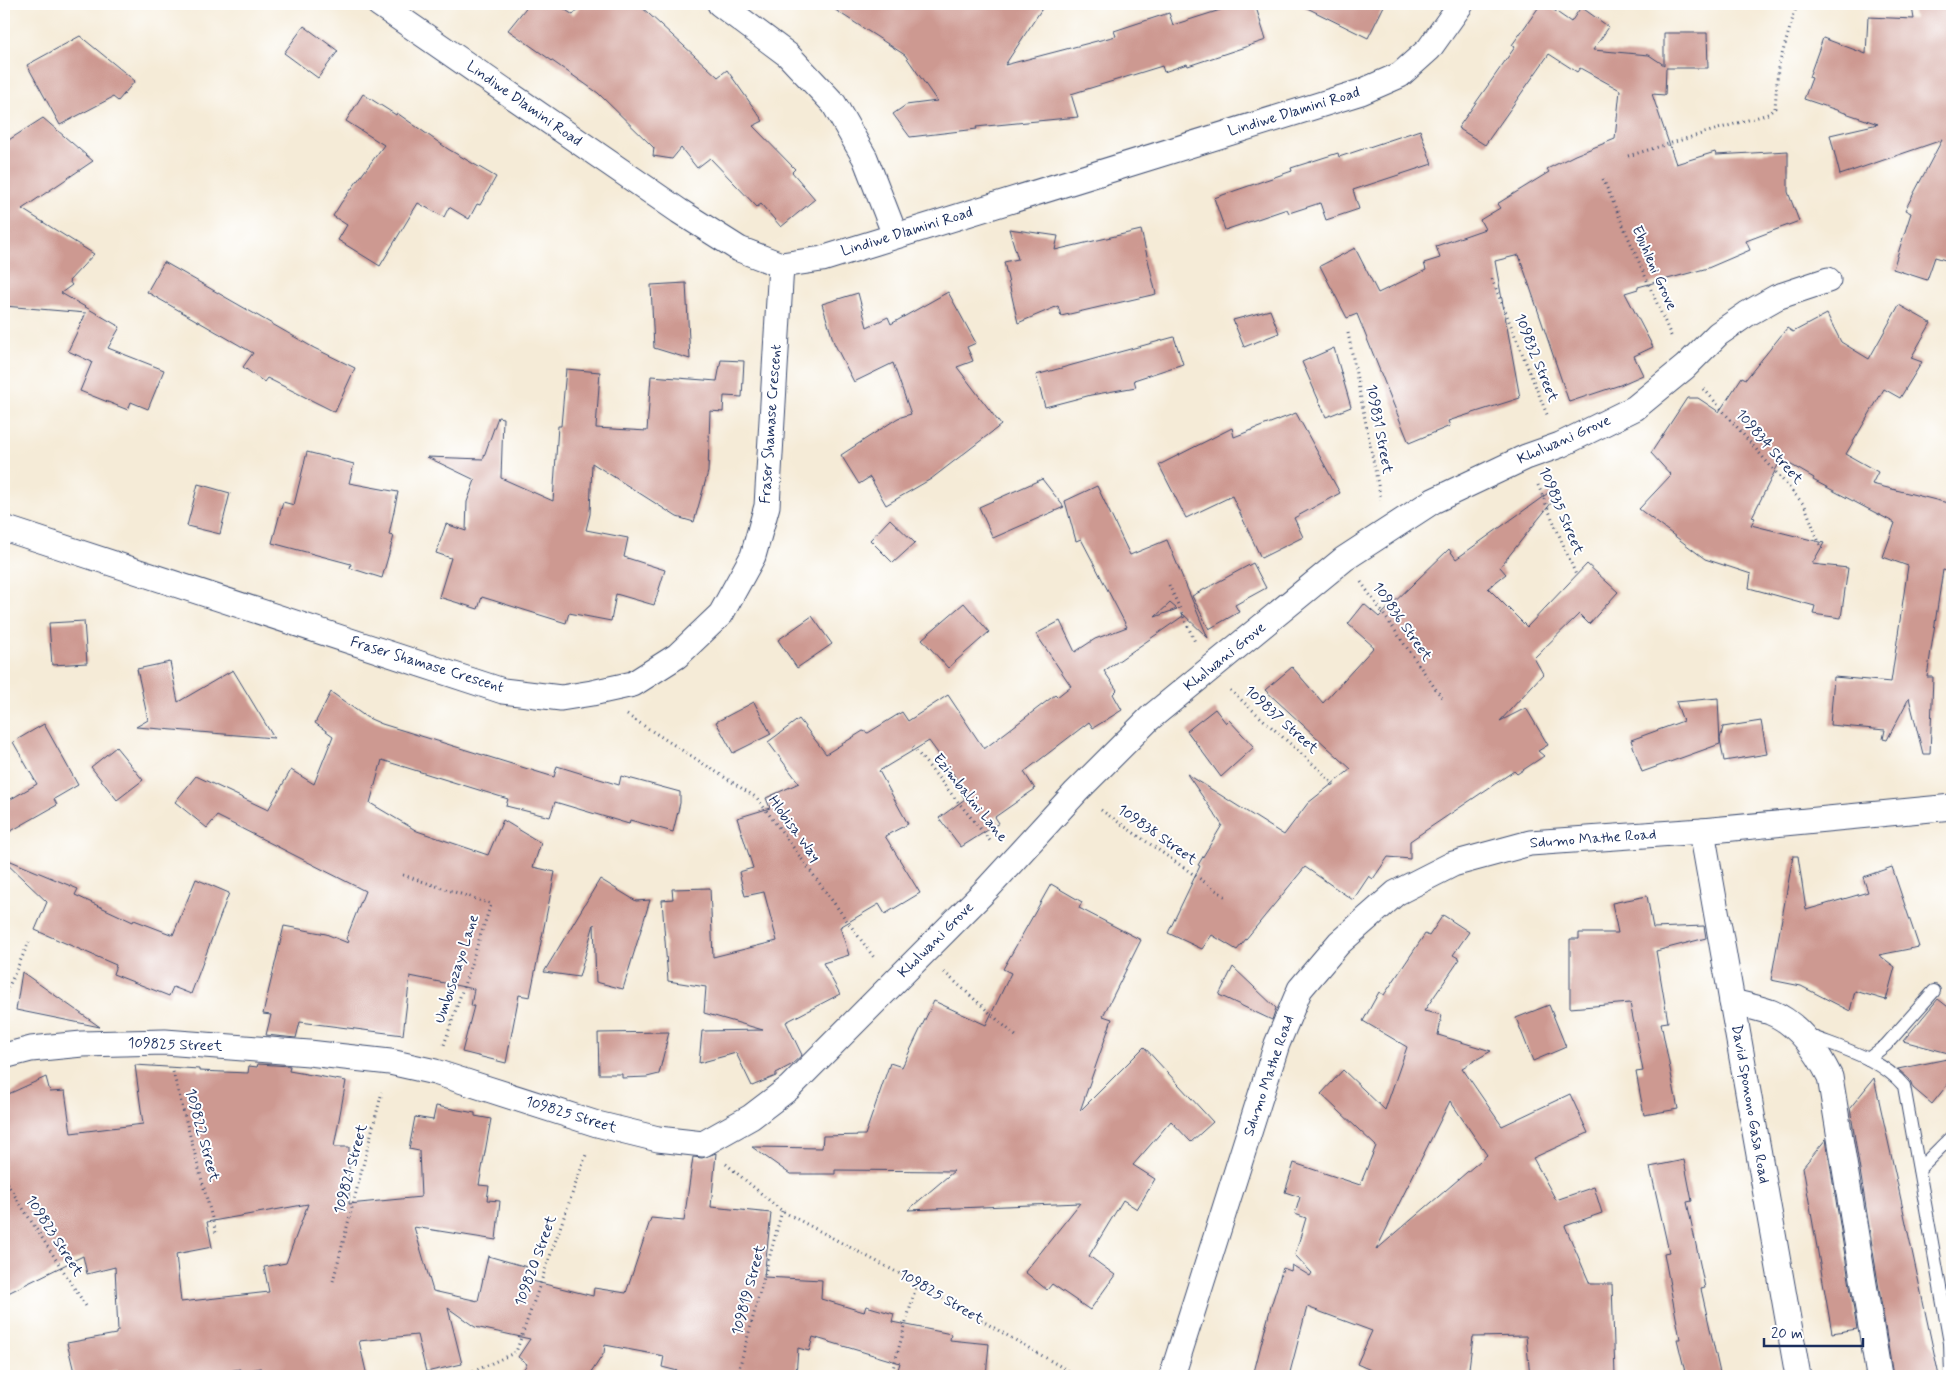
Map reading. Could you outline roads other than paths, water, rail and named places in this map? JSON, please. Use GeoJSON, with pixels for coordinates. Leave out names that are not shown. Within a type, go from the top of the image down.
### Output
{"type":"FeatureCollection","features":[{"type":"Feature","properties":{"kind":"street","name":"Lindiwe Dlamini Road"},"geometry":{"type":"LineString","coordinates":[[378,4],[679,211],[739,249],[781,265],[822,259],[1361,92],[1400,75],[1429,49],[1461,4]]}},
{"type":"Feature","properties":{"kind":"street"},"geometry":{"type":"LineString","coordinates":[[720,4],[788,55],[834,104],[865,158],[895,235]]}},
{"type":"Feature","properties":{"kind":"street","name":"Fraser Shamase Crescent"},"geometry":{"type":"LineString","coordinates":[[4,528],[503,691],[561,698],[633,684],[677,656],[721,614],[753,556],[767,506],[781,265]]}},
{"type":"Feature","properties":{"kind":"street","name":"Kholwani Grove"},"geometry":{"type":"LineString","coordinates":[[703,1144],[750,1117],[789,1088],[987,889],[1076,792],[1150,718],[1344,559],[1433,501],[1526,457],[1560,445],[1635,408],[1685,367],[1718,334],[1747,314],[1777,297],[1828,280]]}},
{"type":"Feature","properties":{"kind":"street","name":"Sdumo Mathe Road"},"geometry":{"type":"LineString","coordinates":[[1172,1376],[1277,1044],[1300,989],[1339,943],[1396,893],[1453,864],[1530,842],[1702,831],[1952,807]]}},
{"type":"Feature","properties":{"kind":"street","name":"David Sponono Gasa Road"},"geometry":{"type":"LineString","coordinates":[[1702,831],[1798,1376]]}},
{"type":"Feature","properties":{"kind":"street"},"geometry":{"type":"LineString","coordinates":[[1732,1002],[1770,1012],[1789,1022],[1818,1054],[1830,1077],[1879,1376]]}},
{"type":"Feature","properties":{"kind":"street","name":"109825 Street"},"geometry":{"type":"LineString","coordinates":[[4,1056],[31,1049],[82,1044],[165,1042],[309,1053],[390,1062],[435,1072],[597,1124],[658,1139],[703,1144]]}},
{"type":"Feature","properties":{"kind":"lane"},"geometry":{"type":"LineString","coordinates":[[1868,1059],[1886,1045],[1934,991]]}},
{"type":"Feature","properties":{"kind":"lane"},"geometry":{"type":"LineString","coordinates":[[1798,1031],[1868,1059],[1884,1069],[1904,1086],[1950,1343],[1951,1376]]}},
{"type":"Feature","properties":{"kind":"lane"},"geometry":{"type":"LineString","coordinates":[[1919,1169],[1952,1136]]}}]}
